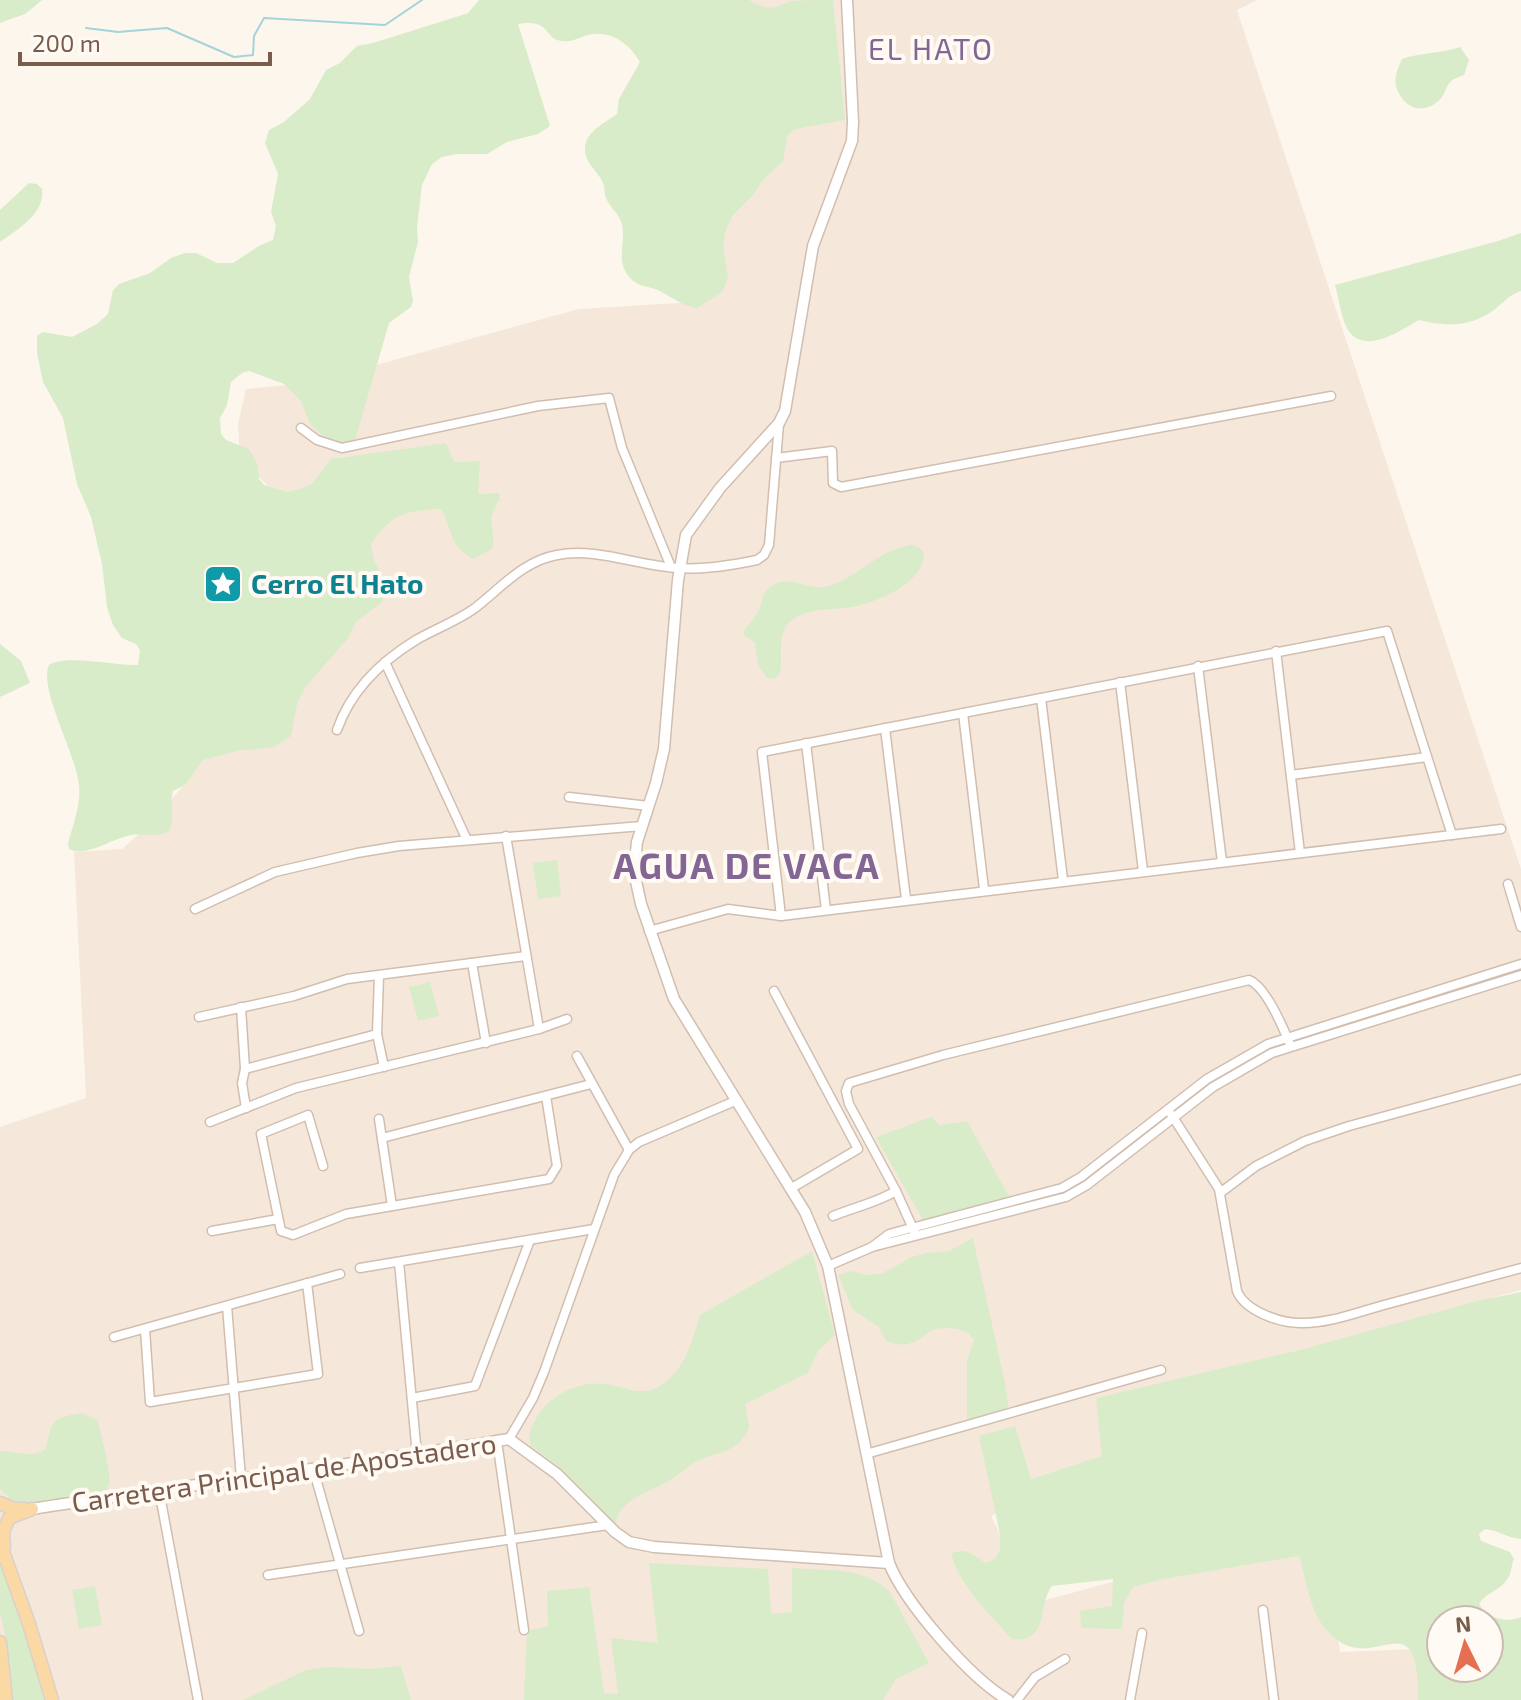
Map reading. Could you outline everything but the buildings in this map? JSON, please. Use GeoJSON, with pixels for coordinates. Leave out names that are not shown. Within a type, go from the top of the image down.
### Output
{"type":"FeatureCollection","features":[{"type":"Feature","properties":{"kind":"main road"},"geometry":{"type":"LineString","coordinates":[[0,1503],[14,1509],[32,1509]]}},
{"type":"Feature","properties":{"kind":"main road"},"geometry":{"type":"LineString","coordinates":[[32,1509],[17,1513],[4,1525],[2,1549],[52,1700]]}},
{"type":"Feature","properties":{"kind":"main road"},"geometry":{"type":"LineString","coordinates":[[0,1642],[6,1700]]}},
{"type":"Feature","properties":{"kind":"street"},"geometry":{"type":"LineString","coordinates":[[847,0],[852,141],[813,246],[785,411],[779,423],[695,519],[686,535],[676,568],[664,749],[637,842],[634,872],[649,931],[674,999],[817,1236],[828,1266],[889,1563],[906,1597],[964,1664],[984,1684],[1008,1700]]}},
{"type":"Feature","properties":{"kind":"street"},"geometry":{"type":"LineString","coordinates":[[776,458],[832,451],[833,483],[841,487],[1331,396]]}},
{"type":"Feature","properties":{"kind":"street"},"geometry":{"type":"LineString","coordinates":[[301,428],[317,440],[342,448],[538,406],[609,398],[622,448],[676,568]]}},
{"type":"Feature","properties":{"kind":"street"},"geometry":{"type":"LineString","coordinates":[[337,730],[345,707],[361,685],[385,662],[417,640],[474,609],[517,572],[538,561],[557,555],[582,554],[676,568],[749,562],[764,555],[769,545],[779,423]]}},
{"type":"Feature","properties":{"kind":"street"},"geometry":{"type":"LineString","coordinates":[[781,916],[762,752],[1387,631],[1452,835]]}},
{"type":"Feature","properties":{"kind":"street"},"geometry":{"type":"LineString","coordinates":[[1276,651],[1300,853]]}},
{"type":"Feature","properties":{"kind":"street"},"geometry":{"type":"LineString","coordinates":[[385,662],[467,840]]}},
{"type":"Feature","properties":{"kind":"street"},"geometry":{"type":"LineString","coordinates":[[1198,666],[1222,862]]}},
{"type":"Feature","properties":{"kind":"street"},"geometry":{"type":"LineString","coordinates":[[1120,682],[1143,871]]}},
{"type":"Feature","properties":{"kind":"street"},"geometry":{"type":"LineString","coordinates":[[1041,698],[1063,880]]}},
{"type":"Feature","properties":{"kind":"street"},"geometry":{"type":"LineString","coordinates":[[963,713],[984,889]]}},
{"type":"Feature","properties":{"kind":"street"},"geometry":{"type":"LineString","coordinates":[[885,728],[906,899]]}},
{"type":"Feature","properties":{"kind":"street"},"geometry":{"type":"LineString","coordinates":[[806,743],[826,910]]}},
{"type":"Feature","properties":{"kind":"street"},"geometry":{"type":"LineString","coordinates":[[1291,775],[1427,757]]}},
{"type":"Feature","properties":{"kind":"street"},"geometry":{"type":"LineString","coordinates":[[569,797],[649,806]]}},
{"type":"Feature","properties":{"kind":"street"},"geometry":{"type":"LineString","coordinates":[[195,909],[275,872],[306,863],[399,846],[642,826]]}},
{"type":"Feature","properties":{"kind":"street"},"geometry":{"type":"LineString","coordinates":[[649,931],[728,909],[781,916],[984,889],[1501,829]]}},
{"type":"Feature","properties":{"kind":"street"},"geometry":{"type":"LineString","coordinates":[[506,836],[539,1029]]}},
{"type":"Feature","properties":{"kind":"street"},"geometry":{"type":"LineString","coordinates":[[1508,884],[1521,927]]}},
{"type":"Feature","properties":{"kind":"street"},"geometry":{"type":"LineString","coordinates":[[199,1017],[294,996],[347,979],[526,956]]}},
{"type":"Feature","properties":{"kind":"street"},"geometry":{"type":"LineString","coordinates":[[472,963],[486,1043]]}},
{"type":"Feature","properties":{"kind":"street"},"geometry":{"type":"LineString","coordinates":[[828,1266],[872,1247],[889,1234],[914,1233],[1062,1188],[1171,1114],[1240,1058],[1521,964]]}},
{"type":"Feature","properties":{"kind":"street"},"geometry":{"type":"LineString","coordinates":[[1289,1042],[1521,975]]}},
{"type":"Feature","properties":{"kind":"street"},"geometry":{"type":"LineString","coordinates":[[379,976],[377,1034],[384,1067]]}},
{"type":"Feature","properties":{"kind":"street"},"geometry":{"type":"LineString","coordinates":[[914,1233],[896,1191],[849,1104],[846,1091],[849,1083],[943,1055],[1249,980],[1259,987],[1289,1042]]}},
{"type":"Feature","properties":{"kind":"street"},"geometry":{"type":"LineString","coordinates":[[774,991],[858,1149],[790,1189]]}},
{"type":"Feature","properties":{"kind":"street"},"geometry":{"type":"LineString","coordinates":[[241,1007],[245,1069],[242,1083],[246,1108]]}},
{"type":"Feature","properties":{"kind":"street"},"geometry":{"type":"LineString","coordinates":[[210,1122],[296,1088],[486,1043],[567,1019]]}},
{"type":"Feature","properties":{"kind":"street"},"geometry":{"type":"LineString","coordinates":[[245,1069],[377,1034]]}},
{"type":"Feature","properties":{"kind":"street"},"geometry":{"type":"LineString","coordinates":[[577,1056],[629,1150]]}},
{"type":"Feature","properties":{"kind":"street"},"geometry":{"type":"LineString","coordinates":[[1220,1193],[1256,1166],[1305,1141],[1521,1079]]}},
{"type":"Feature","properties":{"kind":"street"},"geometry":{"type":"LineString","coordinates":[[382,1138],[591,1084]]}},
{"type":"Feature","properties":{"kind":"street"},"geometry":{"type":"LineString","coordinates":[[323,1166],[308,1115],[261,1134],[281,1231],[293,1235],[346,1214],[553,1177],[557,1159],[546,1096]]}},
{"type":"Feature","properties":{"kind":"street"},"geometry":{"type":"LineString","coordinates":[[524,1630],[511,1541],[503,1440],[533,1398],[614,1175],[629,1150],[639,1142],[735,1101]]}},
{"type":"Feature","properties":{"kind":"street"},"geometry":{"type":"LineString","coordinates":[[1171,1114],[1213,1177],[1220,1193],[1240,1298],[1258,1311],[1287,1322],[1304,1323],[1345,1316],[1521,1268]]}},
{"type":"Feature","properties":{"kind":"street"},"geometry":{"type":"LineString","coordinates":[[379,1119],[392,1206]]}},
{"type":"Feature","properties":{"kind":"street"},"geometry":{"type":"LineString","coordinates":[[833,1216],[878,1202],[896,1191]]}},
{"type":"Feature","properties":{"kind":"street"},"geometry":{"type":"LineString","coordinates":[[212,1231],[278,1219]]}},
{"type":"Feature","properties":{"kind":"street"},"geometry":{"type":"LineString","coordinates":[[360,1268],[594,1229]]}},
{"type":"Feature","properties":{"kind":"street"},"geometry":{"type":"LineString","coordinates":[[412,1398],[475,1386],[530,1240]]}},
{"type":"Feature","properties":{"kind":"street"},"geometry":{"type":"LineString","coordinates":[[399,1262],[417,1455]]}},
{"type":"Feature","properties":{"kind":"street"},"geometry":{"type":"LineString","coordinates":[[114,1337],[340,1274]]}},
{"type":"Feature","properties":{"kind":"street"},"geometry":{"type":"LineString","coordinates":[[145,1329],[150,1402],[318,1374],[307,1283]]}},
{"type":"Feature","properties":{"kind":"street"},"geometry":{"type":"LineString","coordinates":[[227,1306],[241,1478]]}},
{"type":"Feature","properties":{"kind":"street"},"geometry":{"type":"LineString","coordinates":[[866,1454],[1161,1370]]}},
{"type":"Feature","properties":{"kind":"street","name":"Carretera Principal de Apostadero"},"geometry":{"type":"LineString","coordinates":[[32,1509],[503,1440],[557,1474],[629,1542],[654,1547],[889,1563]]}},
{"type":"Feature","properties":{"kind":"street"},"geometry":{"type":"LineString","coordinates":[[313,1468],[359,1631]]}},
{"type":"Feature","properties":{"kind":"street"},"geometry":{"type":"LineString","coordinates":[[159,1490],[198,1700]]}},
{"type":"Feature","properties":{"kind":"street"},"geometry":{"type":"LineString","coordinates":[[268,1575],[608,1525]]}},
{"type":"Feature","properties":{"kind":"street"},"geometry":{"type":"LineString","coordinates":[[1263,1610],[1274,1700]]}},
{"type":"Feature","properties":{"kind":"street"},"geometry":{"type":"LineString","coordinates":[[1130,1700],[1142,1633]]}},
{"type":"Feature","properties":{"kind":"street"},"geometry":{"type":"LineString","coordinates":[[1017,1700],[1035,1677],[1065,1659]]}},
{"type":"Feature","properties":{"kind":"shaded area"},"geometry":{"type":"Polygon","coordinates":[[[733,0],[1257,0],[1237,10],[1521,869],[1521,1290],[1136,1395],[1126,1435],[1095,1467],[991,1516],[1035,1603],[1119,1580],[1325,1550],[1340,1652],[1416,1649],[1425,1656],[1425,1684],[1505,1684],[1521,1700],[0,1700],[0,1127],[86,1098],[74,852],[122,849],[146,828],[184,785],[275,492],[240,460],[238,424],[246,389],[314,382],[579,309],[694,302],[733,0]]]}},
{"type":"Feature","properties":{"kind":"green space"},"geometry":{"type":"Polygon","coordinates":[[[0,0],[42,0],[25,14],[0,23],[0,0]]]}},
{"type":"Feature","properties":{"kind":"green space"},"geometry":{"type":"Polygon","coordinates":[[[479,0],[749,0],[770,8],[792,1],[833,0],[845,120],[795,129],[787,136],[783,161],[733,215],[726,229],[723,246],[728,278],[722,292],[697,308],[691,307],[636,283],[625,271],[620,219],[607,201],[602,181],[585,154],[586,142],[592,132],[617,114],[619,99],[640,62],[626,45],[608,35],[593,34],[562,41],[551,36],[542,26],[518,24],[550,126],[538,134],[507,142],[487,154],[456,154],[442,157],[432,164],[422,185],[418,242],[409,277],[413,301],[411,307],[389,323],[354,444],[327,440],[310,424],[301,401],[284,384],[249,371],[231,382],[227,405],[220,418],[221,434],[226,440],[249,449],[264,485],[287,492],[312,484],[331,459],[446,443],[454,462],[480,461],[478,494],[499,493],[500,500],[491,518],[492,549],[473,559],[465,553],[455,542],[441,509],[409,513],[392,520],[371,545],[374,560],[388,588],[382,602],[356,622],[348,638],[304,689],[297,704],[291,736],[274,747],[237,751],[203,760],[185,785],[173,791],[169,831],[155,835],[131,835],[91,850],[69,849],[79,786],[49,690],[49,665],[78,660],[138,665],[140,650],[136,644],[122,638],[113,625],[107,607],[102,564],[91,517],[77,484],[63,418],[43,382],[37,336],[43,332],[72,337],[97,324],[108,314],[113,290],[119,284],[150,273],[171,258],[196,253],[217,263],[233,263],[273,240],[276,226],[271,212],[278,174],[265,143],[269,130],[284,122],[310,99],[326,70],[340,63],[357,46],[468,13],[479,0]]]}},
{"type":"Feature","properties":{"kind":"green space"},"geometry":{"type":"Polygon","coordinates":[[[1460,47],[1469,60],[1464,75],[1450,82],[1437,102],[1420,108],[1404,101],[1396,82],[1402,59],[1460,47]]]}},
{"type":"Feature","properties":{"kind":"green space"},"geometry":{"type":"Polygon","coordinates":[[[29,183],[37,184],[42,189],[39,206],[29,220],[0,242],[0,210],[29,183]]]}},
{"type":"Feature","properties":{"kind":"green space"},"geometry":{"type":"Polygon","coordinates":[[[1521,233],[1521,291],[1485,316],[1458,324],[1419,320],[1373,341],[1364,341],[1348,330],[1335,285],[1521,233]]]}},
{"type":"Feature","properties":{"kind":"green space"},"geometry":{"type":"Polygon","coordinates":[[[910,545],[924,552],[922,563],[910,581],[867,603],[810,612],[793,619],[782,636],[780,673],[774,679],[767,678],[758,665],[755,643],[743,634],[757,614],[766,590],[788,581],[814,587],[828,586],[849,577],[886,553],[910,545]]]}},
{"type":"Feature","properties":{"kind":"green space"},"geometry":{"type":"Polygon","coordinates":[[[0,644],[21,661],[30,683],[0,697],[0,644]]]}},
{"type":"Feature","properties":{"kind":"green space"},"geometry":{"type":"Polygon","coordinates":[[[557,860],[561,896],[538,899],[533,863],[557,860]]]}},
{"type":"Feature","properties":{"kind":"green space"},"geometry":{"type":"Polygon","coordinates":[[[430,982],[439,1016],[418,1021],[409,987],[430,982]]]}},
{"type":"Feature","properties":{"kind":"green space"},"geometry":{"type":"Polygon","coordinates":[[[931,1117],[940,1125],[967,1121],[1010,1198],[923,1220],[876,1137],[931,1117]]]}},
{"type":"Feature","properties":{"kind":"green space"},"geometry":{"type":"Polygon","coordinates":[[[973,1238],[1009,1412],[967,1420],[967,1361],[974,1340],[971,1336],[962,1330],[944,1328],[933,1330],[908,1344],[886,1341],[879,1327],[853,1310],[838,1275],[851,1271],[866,1275],[883,1273],[912,1257],[949,1251],[973,1238]]]}},
{"type":"Feature","properties":{"kind":"green space"},"geometry":{"type":"Polygon","coordinates":[[[812,1251],[835,1335],[818,1351],[808,1373],[745,1404],[749,1427],[735,1446],[699,1460],[672,1479],[638,1496],[623,1508],[615,1525],[610,1525],[558,1466],[531,1446],[531,1427],[543,1408],[559,1395],[590,1384],[641,1391],[658,1387],[681,1364],[700,1315],[812,1251]]]}},
{"type":"Feature","properties":{"kind":"green space"},"geometry":{"type":"Polygon","coordinates":[[[1521,1292],[1521,1539],[1485,1529],[1479,1534],[1481,1541],[1510,1552],[1514,1559],[1505,1582],[1479,1604],[1425,1604],[1425,1684],[1505,1684],[1505,1619],[1521,1617],[1521,1700],[1418,1700],[1416,1669],[1411,1652],[1403,1645],[1351,1647],[1327,1631],[1315,1611],[1299,1556],[1133,1587],[1124,1603],[1122,1629],[1081,1628],[1080,1611],[1112,1606],[1113,1579],[1052,1586],[1041,1622],[1032,1635],[1024,1639],[1012,1639],[961,1577],[951,1554],[966,1551],[986,1563],[996,1558],[1000,1549],[1000,1534],[979,1436],[1015,1426],[1031,1479],[1102,1456],[1096,1398],[1300,1350],[1477,1301],[1521,1292]]]}},
{"type":"Feature","properties":{"kind":"green space"},"geometry":{"type":"Polygon","coordinates":[[[82,1413],[97,1420],[106,1453],[109,1485],[101,1496],[26,1504],[11,1500],[0,1489],[0,1451],[40,1452],[46,1449],[55,1422],[82,1413]]]}},
{"type":"Feature","properties":{"kind":"green space"},"geometry":{"type":"Polygon","coordinates":[[[0,1557],[34,1657],[45,1700],[13,1700],[0,1612],[0,1557]]]}},
{"type":"Feature","properties":{"kind":"green space"},"geometry":{"type":"Polygon","coordinates":[[[649,1563],[768,1569],[771,1614],[792,1612],[792,1568],[844,1571],[869,1578],[890,1592],[929,1663],[896,1679],[883,1700],[524,1700],[527,1631],[548,1626],[547,1591],[589,1587],[604,1693],[618,1694],[611,1638],[658,1643],[649,1563]]]}},
{"type":"Feature","properties":{"kind":"green space"},"geometry":{"type":"Polygon","coordinates":[[[95,1586],[102,1625],[79,1629],[72,1590],[95,1586]]]}},
{"type":"Feature","properties":{"kind":"green space"},"geometry":{"type":"Polygon","coordinates":[[[401,1666],[411,1700],[243,1700],[306,1670],[401,1666]]]}},
{"type":"Feature","properties":{"kind":"waterway"},"geometry":{"type":"LineString","coordinates":[[86,28],[118,32],[167,28],[234,57],[253,55],[254,36],[264,18],[385,25],[422,0]]}},
{"type":"Feature","properties":{"kind":"place","name":"Cerro El Hato"},"geometry":{"type":"Point","coordinates":[223,584]}},
{"type":"Feature","properties":{"kind":"district","name":"EL HATO"},"geometry":{"type":"Point","coordinates":[931,50]}},
{"type":"Feature","properties":{"kind":"district","name":"AGUA DE VACA"},"geometry":{"type":"Point","coordinates":[747,866]}}]}
